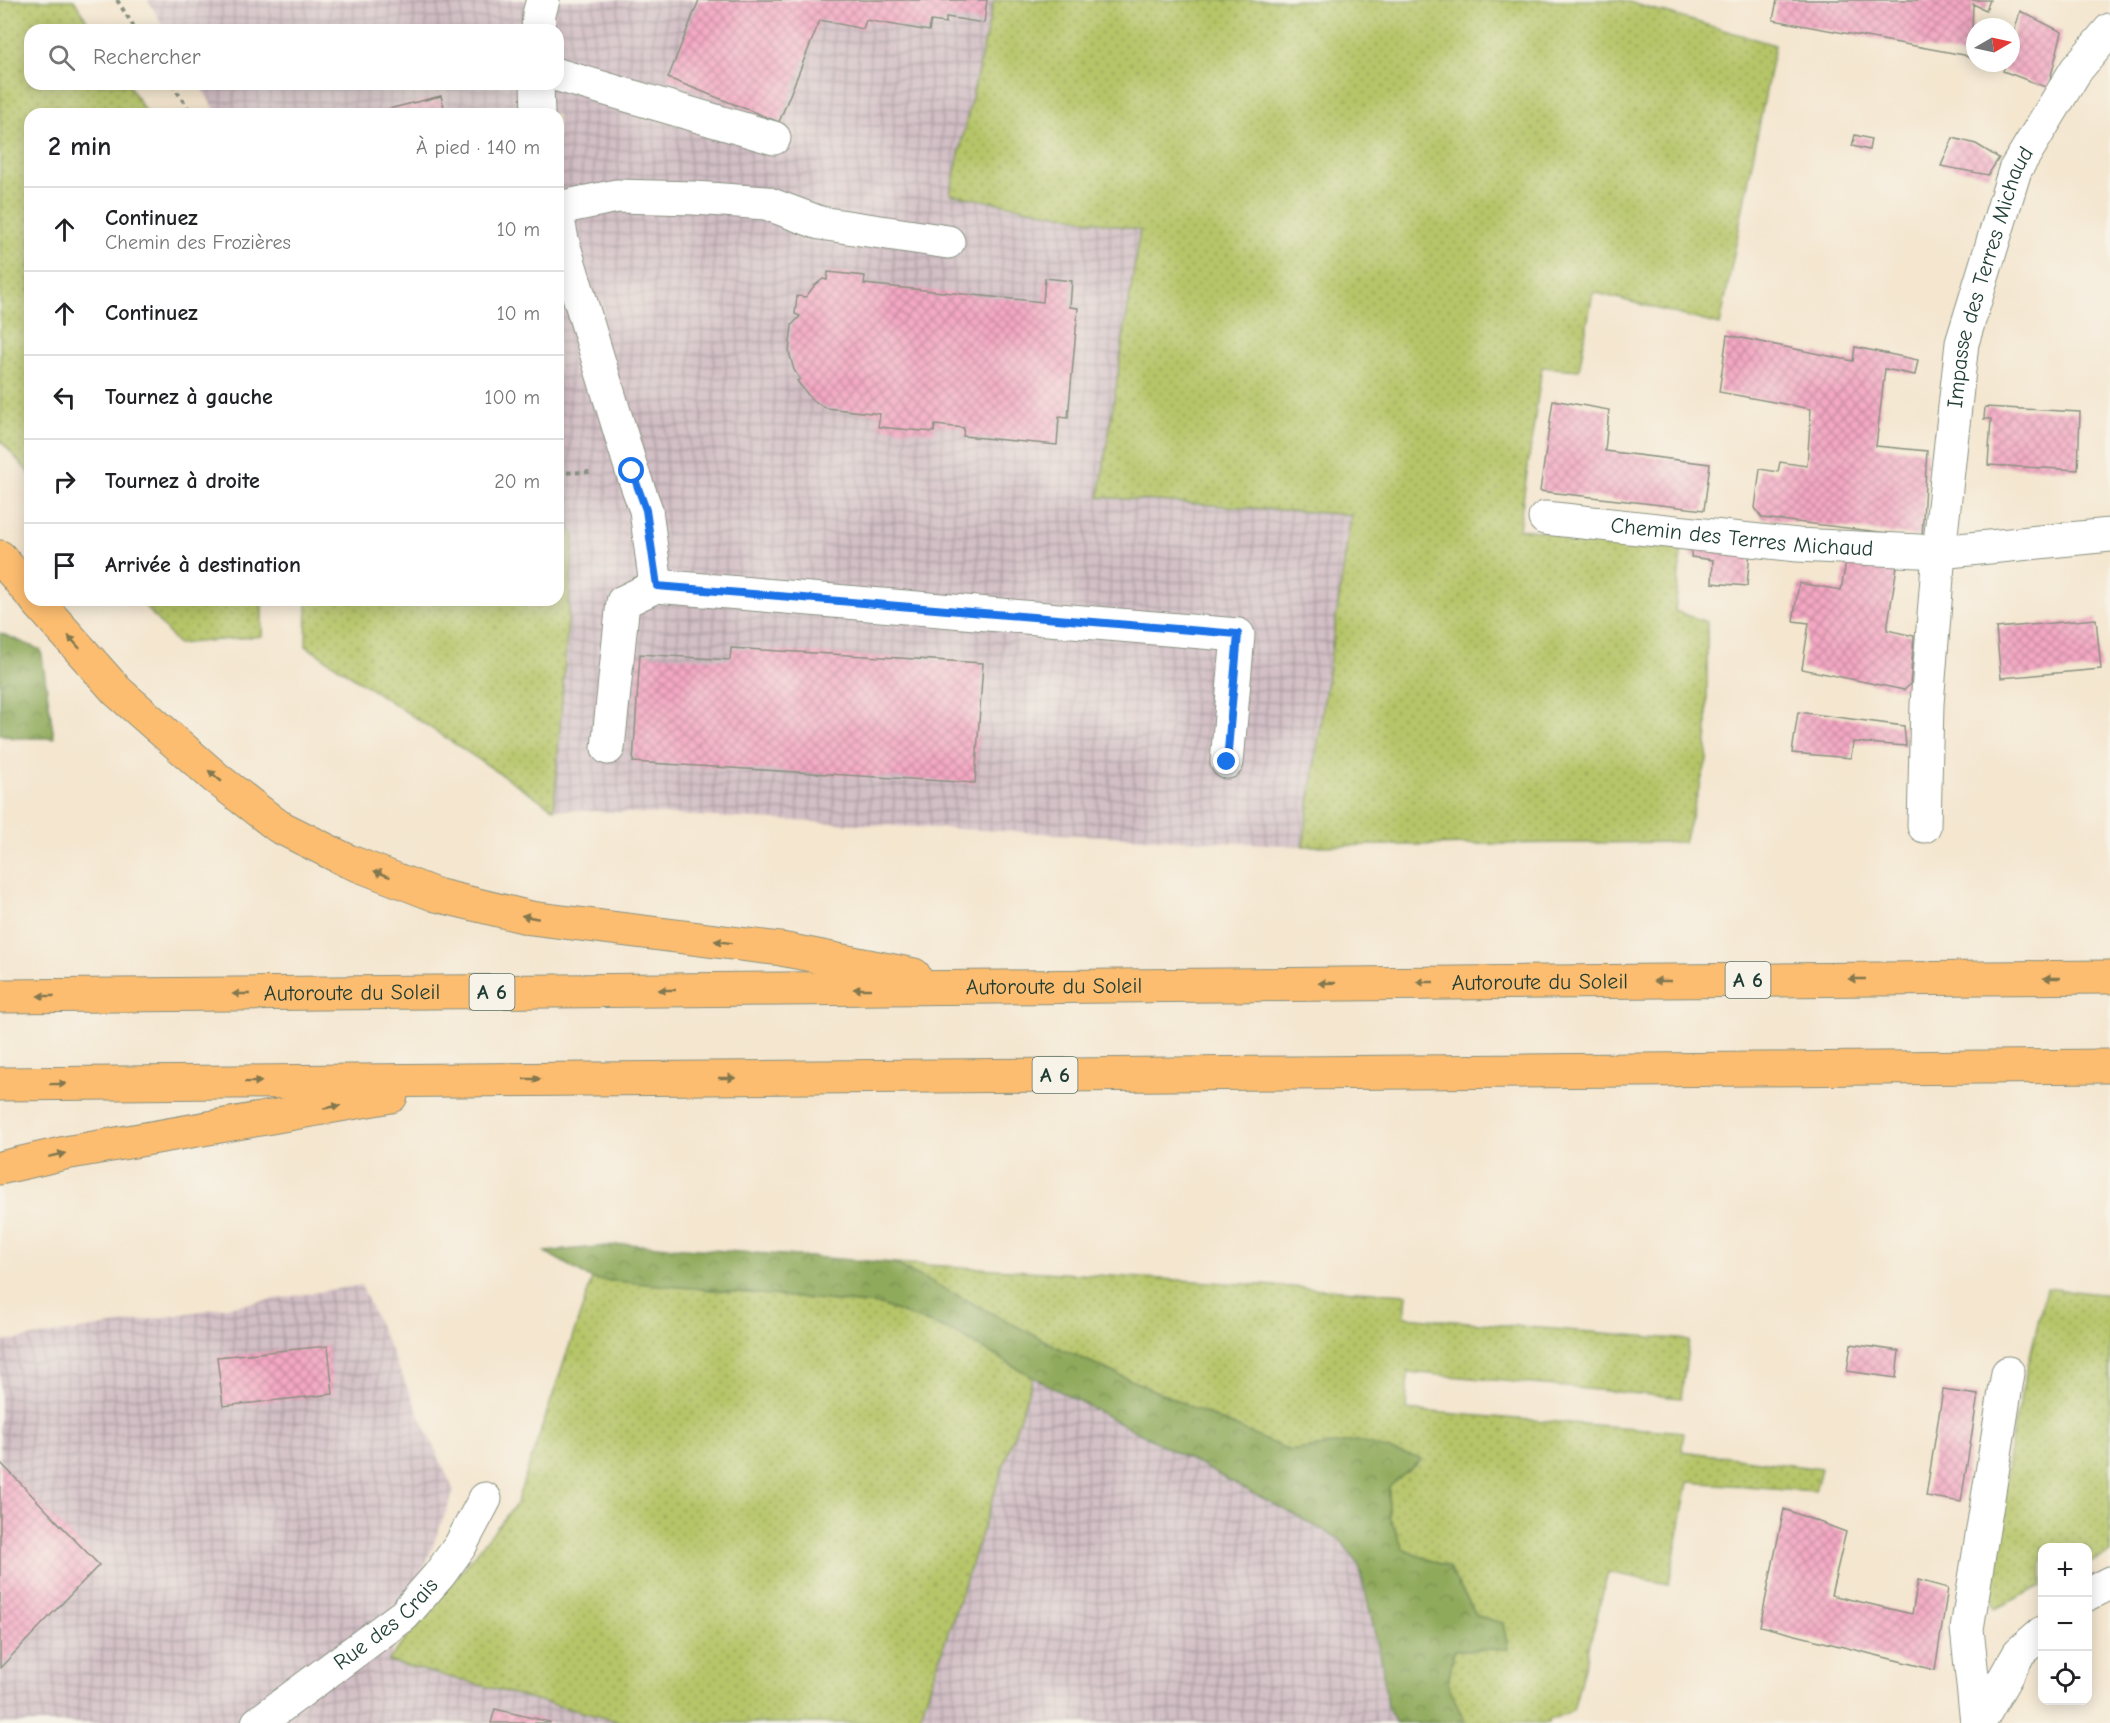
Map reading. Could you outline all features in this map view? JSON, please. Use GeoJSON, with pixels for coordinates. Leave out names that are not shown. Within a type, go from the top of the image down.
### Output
{"type":"FeatureCollection","features":[{"type":"Feature","properties":{"kind":"highway"},"geometry":{"type":"LineString","coordinates":[[0,557],[24,586]]}},
{"type":"Feature","properties":{"kind":"highway"},"geometry":{"type":"LineString","coordinates":[[41,606],[117,691],[216,778],[278,826],[348,861],[436,896],[531,918],[781,949],[983,988]]}},
{"type":"Feature","properties":{"kind":"highway","name":"Autoroute du Soleil"},"geometry":{"type":"LineString","coordinates":[[0,996],[2110,977]]}},
{"type":"Feature","properties":{"kind":"highway","name":"A 6"},"geometry":{"type":"LineString","coordinates":[[0,1084],[2110,1066]]}},
{"type":"Feature","properties":{"kind":"highway"},"geometry":{"type":"LineString","coordinates":[[0,1168],[65,1154],[485,1080]]}},
{"type":"Feature","properties":{"kind":"street"},"geometry":{"type":"LineString","coordinates":[[538,24],[543,0]]}},
{"type":"Feature","properties":{"kind":"street","name":"Impasse des Terres Michaud"},"geometry":{"type":"LineString","coordinates":[[1939,552],[1962,344],[2014,170],[2076,70],[2110,30]]}},
{"type":"Feature","properties":{"kind":"street"},"geometry":{"type":"LineString","coordinates":[[564,77],[774,138]]}},
{"type":"Feature","properties":{"kind":"street"},"geometry":{"type":"LineString","coordinates":[[537,90],[538,108]]}},
{"type":"Feature","properties":{"kind":"street"},"geometry":{"type":"LineString","coordinates":[[564,207],[617,196],[766,203],[820,223],[948,242]]}},
{"type":"Feature","properties":{"kind":"street"},"geometry":{"type":"LineString","coordinates":[[564,247],[646,510],[657,586]]}},
{"type":"Feature","properties":{"kind":"street","name":"Chemin des Terres Michaud"},"geometry":{"type":"LineString","coordinates":[[1545,518],[1798,545],[1939,552],[2110,535]]}},
{"type":"Feature","properties":{"kind":"street"},"geometry":{"type":"LineString","coordinates":[[1924,825],[1927,704],[1939,552]]}},
{"type":"Feature","properties":{"kind":"street"},"geometry":{"type":"LineString","coordinates":[[608,748],[623,602],[657,586],[1238,634],[1227,762]]}},
{"type":"Feature","properties":{"kind":"street"},"geometry":{"type":"LineString","coordinates":[[1978,1723],[1967,1629],[2008,1373]]}},
{"type":"Feature","properties":{"kind":"street","name":"Rue des Crais"},"geometry":{"type":"LineString","coordinates":[[258,1723],[404,1615],[439,1575],[460,1546],[485,1499]]}},
{"type":"Feature","properties":{"kind":"street"},"geometry":{"type":"LineString","coordinates":[[2092,1592],[2110,1583]]}},
{"type":"Feature","properties":{"kind":"street"},"geometry":{"type":"LineString","coordinates":[[1978,1723],[2019,1653],[2038,1637]]}},
{"type":"Feature","properties":{"kind":"path"},"geometry":{"type":"LineString","coordinates":[[117,0],[132,24]]}},
{"type":"Feature","properties":{"kind":"path"},"geometry":{"type":"LineString","coordinates":[[176,90],[188,108]]}},
{"type":"Feature","properties":{"kind":"shaded area"},"geometry":{"type":"Polygon","coordinates":[[[148,0],[994,0],[950,194],[1141,230],[1099,497],[1352,515],[1303,846],[554,809],[574,537],[564,514],[564,108],[214,108],[203,90],[564,90],[564,24],[162,24],[148,0]]]}},
{"type":"Feature","properties":{"kind":"shaded area"},"geometry":{"type":"Polygon","coordinates":[[[361,1285],[454,1491],[388,1661],[624,1723],[0,1723],[0,1342],[361,1285]]]}},
{"type":"Feature","properties":{"kind":"shaded area"},"geometry":{"type":"Polygon","coordinates":[[[1033,1377],[1341,1539],[1359,1565],[1382,1663],[1387,1707],[1396,1723],[918,1723],[1033,1377]]]}},
{"type":"Feature","properties":{"kind":"green space"},"geometry":{"type":"Polygon","coordinates":[[[0,0],[74,0],[89,24],[24,24],[24,90],[132,90],[143,108],[24,108],[24,467],[0,440],[0,0]]]}},
{"type":"Feature","properties":{"kind":"green space"},"geometry":{"type":"Polygon","coordinates":[[[994,0],[1622,0],[1775,45],[1720,325],[1593,292],[1579,370],[1542,367],[1519,529],[1682,545],[1675,611],[1707,622],[1707,760],[1684,842],[1303,846],[1351,515],[1099,497],[1140,230],[950,194],[994,0]]]}},
{"type":"Feature","properties":{"kind":"green space"},"geometry":{"type":"Polygon","coordinates":[[[564,514],[574,537],[554,809],[306,646],[307,606],[564,606],[564,514]]]}},
{"type":"Feature","properties":{"kind":"green space"},"geometry":{"type":"Polygon","coordinates":[[[145,606],[262,606],[262,636],[178,644],[145,606]]]}},
{"type":"Feature","properties":{"kind":"green space"},"geometry":{"type":"Polygon","coordinates":[[[0,633],[41,650],[54,738],[13,738],[0,734],[0,633]]]}},
{"type":"Feature","properties":{"kind":"green space"},"geometry":{"type":"Polygon","coordinates":[[[628,1244],[894,1263],[1061,1349],[1290,1451],[1357,1441],[1422,1459],[1389,1487],[1389,1516],[1404,1550],[1448,1567],[1477,1616],[1503,1623],[1508,1649],[1454,1650],[1448,1684],[1465,1723],[1396,1723],[1387,1707],[1382,1663],[1359,1565],[1340,1539],[1033,1377],[956,1333],[881,1305],[592,1279],[545,1252],[628,1244]]]}},
{"type":"Feature","properties":{"kind":"green space"},"geometry":{"type":"Polygon","coordinates":[[[894,1263],[1407,1294],[1405,1317],[1689,1340],[1681,1398],[1408,1372],[1406,1410],[1683,1432],[1682,1451],[1821,1469],[1815,1491],[1688,1482],[1669,1584],[1608,1572],[1573,1711],[1549,1720],[1549,1723],[1465,1723],[1448,1684],[1454,1650],[1508,1649],[1503,1623],[1477,1616],[1448,1567],[1404,1550],[1389,1516],[1389,1487],[1421,1460],[1357,1441],[1290,1451],[1061,1349],[894,1263]]]}},
{"type":"Feature","properties":{"kind":"green space"},"geometry":{"type":"Polygon","coordinates":[[[592,1279],[881,1305],[956,1333],[1033,1377],[918,1723],[624,1723],[388,1661],[516,1504],[592,1279]]]}},
{"type":"Feature","properties":{"kind":"green space"},"geometry":{"type":"Polygon","coordinates":[[[2046,1288],[2110,1295],[2110,1553],[2092,1562],[2092,1543],[2038,1543],[2038,1588],[1995,1609],[1989,1591],[2013,1429],[2046,1288]]]}},
{"type":"Feature","properties":{"kind":"building"},"geometry":{"type":"Polygon","coordinates":[[[699,0],[987,0],[984,23],[946,17],[946,23],[931,21],[929,31],[866,20],[863,29],[820,20],[779,122],[668,78],[699,0]]]}},
{"type":"Feature","properties":{"kind":"building"},"geometry":{"type":"Polygon","coordinates":[[[1777,0],[1990,0],[1986,10],[1973,4],[1972,18],[1966,18],[1966,56],[1773,20],[1777,0]]]}},
{"type":"Feature","properties":{"kind":"building"},"geometry":{"type":"Polygon","coordinates":[[[2020,11],[2062,32],[2048,88],[2006,72],[2020,72],[2020,18],[2018,18],[2020,11]]]}},
{"type":"Feature","properties":{"kind":"building"},"geometry":{"type":"Polygon","coordinates":[[[441,96],[444,108],[392,108],[441,96]]]}},
{"type":"Feature","properties":{"kind":"building"},"geometry":{"type":"Polygon","coordinates":[[[1855,135],[1871,139],[1869,150],[1852,146],[1855,135]]]}},
{"type":"Feature","properties":{"kind":"building"},"geometry":{"type":"Polygon","coordinates":[[[1953,138],[1976,144],[1999,158],[1988,175],[1941,166],[1953,138]]]}},
{"type":"Feature","properties":{"kind":"building"},"geometry":{"type":"Polygon","coordinates":[[[828,272],[865,276],[864,284],[1043,302],[1045,278],[1072,281],[1070,307],[1078,308],[1068,418],[1059,417],[1057,445],[963,436],[964,428],[935,425],[934,432],[878,427],[880,414],[826,408],[812,400],[797,381],[800,379],[794,370],[789,352],[792,325],[800,316],[795,314],[797,296],[806,297],[814,286],[823,279],[827,280],[828,272]]]}},
{"type":"Feature","properties":{"kind":"building"},"geometry":{"type":"Polygon","coordinates":[[[1727,335],[1853,361],[1855,347],[1918,360],[1915,375],[1885,369],[1876,446],[1927,451],[1922,537],[1762,518],[1755,508],[1760,469],[1778,472],[1780,462],[1807,466],[1811,409],[1719,392],[1727,335]]]}},
{"type":"Feature","properties":{"kind":"building"},"geometry":{"type":"Polygon","coordinates":[[[1553,400],[1609,410],[1605,451],[1710,464],[1704,510],[1540,491],[1553,400]]]}},
{"type":"Feature","properties":{"kind":"building"},"geometry":{"type":"Polygon","coordinates":[[[1985,407],[2080,412],[2078,470],[1988,465],[1991,419],[1984,419],[1985,407]]]}},
{"type":"Feature","properties":{"kind":"building"},"geometry":{"type":"Polygon","coordinates":[[[1692,539],[1750,551],[1747,586],[1712,583],[1713,560],[1691,557],[1692,539]]]}},
{"type":"Feature","properties":{"kind":"building"},"geometry":{"type":"Polygon","coordinates":[[[1847,556],[1897,566],[1887,630],[1914,636],[1910,685],[1904,690],[1802,669],[1809,623],[1793,621],[1799,583],[1841,590],[1847,556]]]}},
{"type":"Feature","properties":{"kind":"building"},"geometry":{"type":"Polygon","coordinates":[[[2096,619],[2101,669],[2001,678],[1996,628],[2096,619]]]}},
{"type":"Feature","properties":{"kind":"building"},"geometry":{"type":"Polygon","coordinates":[[[731,648],[983,663],[975,783],[633,762],[640,654],[730,660],[731,648]]]}},
{"type":"Feature","properties":{"kind":"building"},"geometry":{"type":"Polygon","coordinates":[[[1798,712],[1904,726],[1906,746],[1853,742],[1851,758],[1792,753],[1798,712]]]}},
{"type":"Feature","properties":{"kind":"building"},"geometry":{"type":"Polygon","coordinates":[[[1851,1344],[1899,1351],[1896,1378],[1847,1371],[1851,1344]]]}},
{"type":"Feature","properties":{"kind":"building"},"geometry":{"type":"Polygon","coordinates":[[[328,1346],[333,1394],[223,1406],[217,1357],[328,1346]]]}},
{"type":"Feature","properties":{"kind":"building"},"geometry":{"type":"Polygon","coordinates":[[[1943,1390],[1978,1395],[1961,1502],[1926,1496],[1943,1390]]]}},
{"type":"Feature","properties":{"kind":"building"},"geometry":{"type":"Polygon","coordinates":[[[0,1462],[99,1565],[0,1668],[0,1462]]]}},
{"type":"Feature","properties":{"kind":"building"},"geometry":{"type":"Polygon","coordinates":[[[1784,1509],[1846,1532],[1831,1595],[1912,1614],[1918,1580],[1948,1588],[1935,1670],[1760,1626],[1784,1509]]]}},
{"type":"Feature","properties":{"kind":"building"},"geometry":{"type":"Polygon","coordinates":[[[495,1709],[550,1722],[550,1723],[491,1723],[495,1709]]]}},
{"type":"Feature","properties":{"kind":"route"},"geometry":{"type":"LineString","coordinates":[[632,471],[646,510],[657,586],[1238,634],[1227,762]]}}]}
